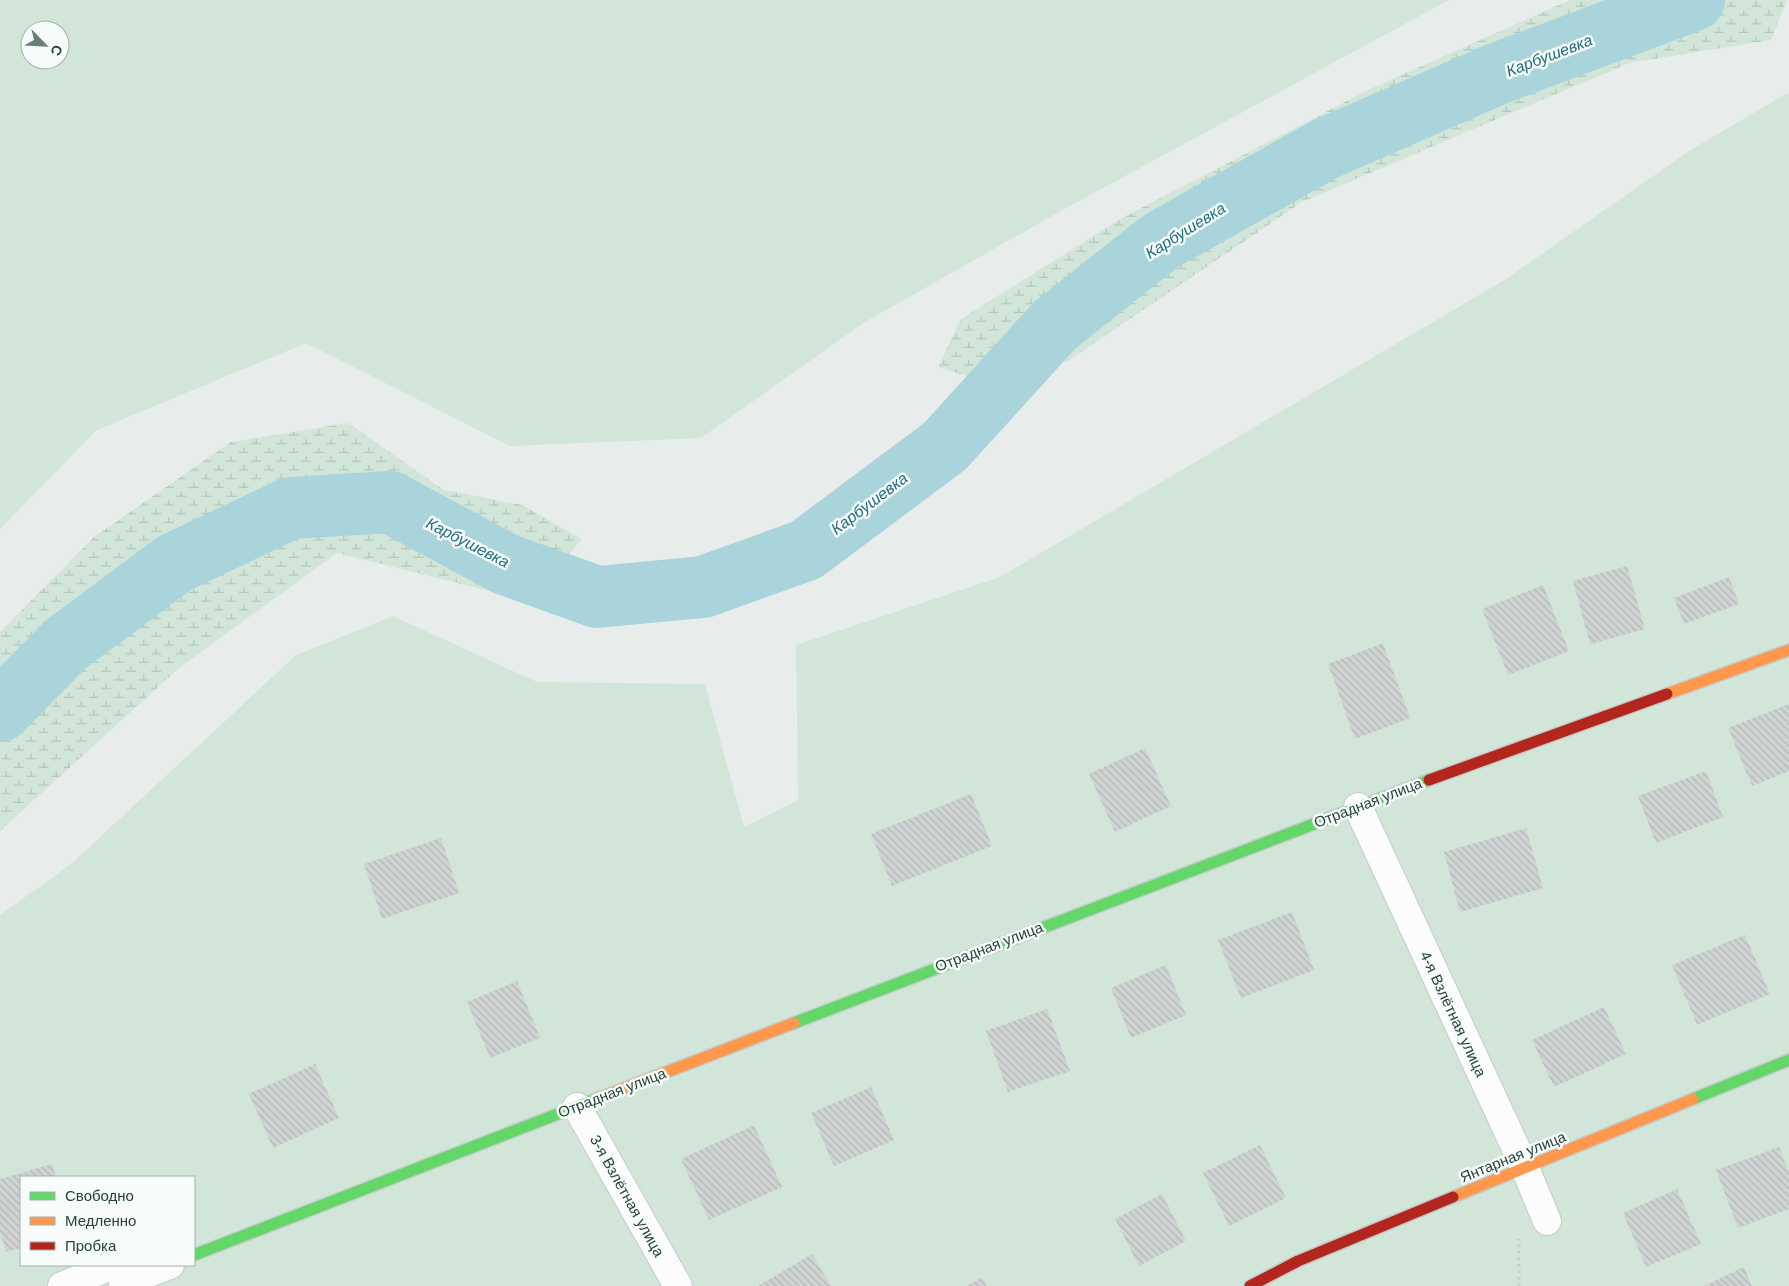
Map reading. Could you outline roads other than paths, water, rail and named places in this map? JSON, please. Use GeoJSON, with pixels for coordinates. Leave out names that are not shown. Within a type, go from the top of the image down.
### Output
{"type":"FeatureCollection","features":[{"type":"Feature","properties":{"kind":"street","name":"Отрадная улица"},"geometry":{"type":"LineString","coordinates":[[195,1255],[1481,760],[1789,650]]}},
{"type":"Feature","properties":{"kind":"street","name":"4-я Взлётная улица"},"geometry":{"type":"LineString","coordinates":[[1358,807],[1525,1168],[1547,1221]]}},
{"type":"Feature","properties":{"kind":"street","name":"Янтарная улица"},"geometry":{"type":"LineString","coordinates":[[1250,1286],[1298,1261],[1789,1060]]}},
{"type":"Feature","properties":{"kind":"street","name":"3-я Взлётная улица"},"geometry":{"type":"LineString","coordinates":[[576,1107],[678,1286]]}},
{"type":"Feature","properties":{"kind":"street"},"geometry":{"type":"LineString","coordinates":[[62,1286],[112,1266]]}},
{"type":"Feature","properties":{"kind":"street"},"geometry":{"type":"LineString","coordinates":[[115,1266],[129,1284],[168,1266]]}},
{"type":"Feature","properties":{"kind":"waterway","name":"Карбушевка"},"geometry":{"type":"LineString","coordinates":[[0,711],[66,644],[175,563],[291,508],[390,502],[505,564],[597,597],[703,587],[806,550],[945,446],[1055,325],[1161,241],[1325,149],[1499,73],[1694,0]]}}]}
